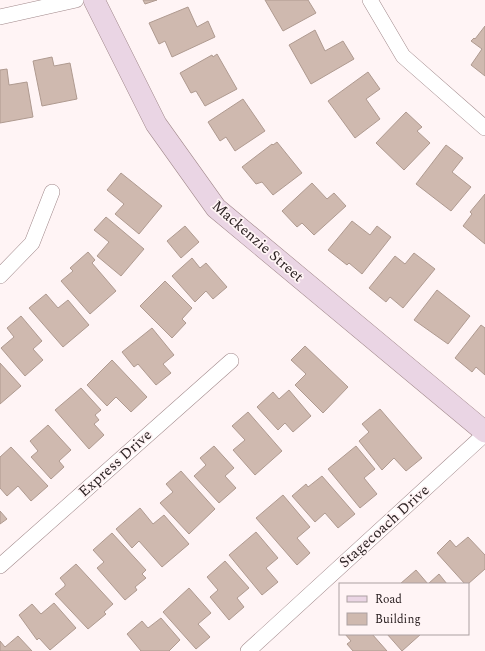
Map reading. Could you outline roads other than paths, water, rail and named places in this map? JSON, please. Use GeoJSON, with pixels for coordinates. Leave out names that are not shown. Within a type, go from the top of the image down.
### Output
{"type":"FeatureCollection","features":[{"type":"Feature","properties":{"kind":"street"},"geometry":{"type":"LineString","coordinates":[[0,17],[76,0]]}},
{"type":"Feature","properties":{"kind":"street","name":"Mackenzie Street"},"geometry":{"type":"LineString","coordinates":[[94,0],[156,124],[216,208],[485,433]]}},
{"type":"Feature","properties":{"kind":"street"},"geometry":{"type":"LineString","coordinates":[[370,0],[403,56],[485,128]]}},
{"type":"Feature","properties":{"kind":"street"},"geometry":{"type":"LineString","coordinates":[[0,276],[32,243],[52,192]]}},
{"type":"Feature","properties":{"kind":"street","name":"Express Drive"},"geometry":{"type":"LineString","coordinates":[[0,566],[231,361]]}},
{"type":"Feature","properties":{"kind":"street","name":"Stagecoach Drive"},"geometry":{"type":"LineString","coordinates":[[248,651],[485,433]]}}]}
